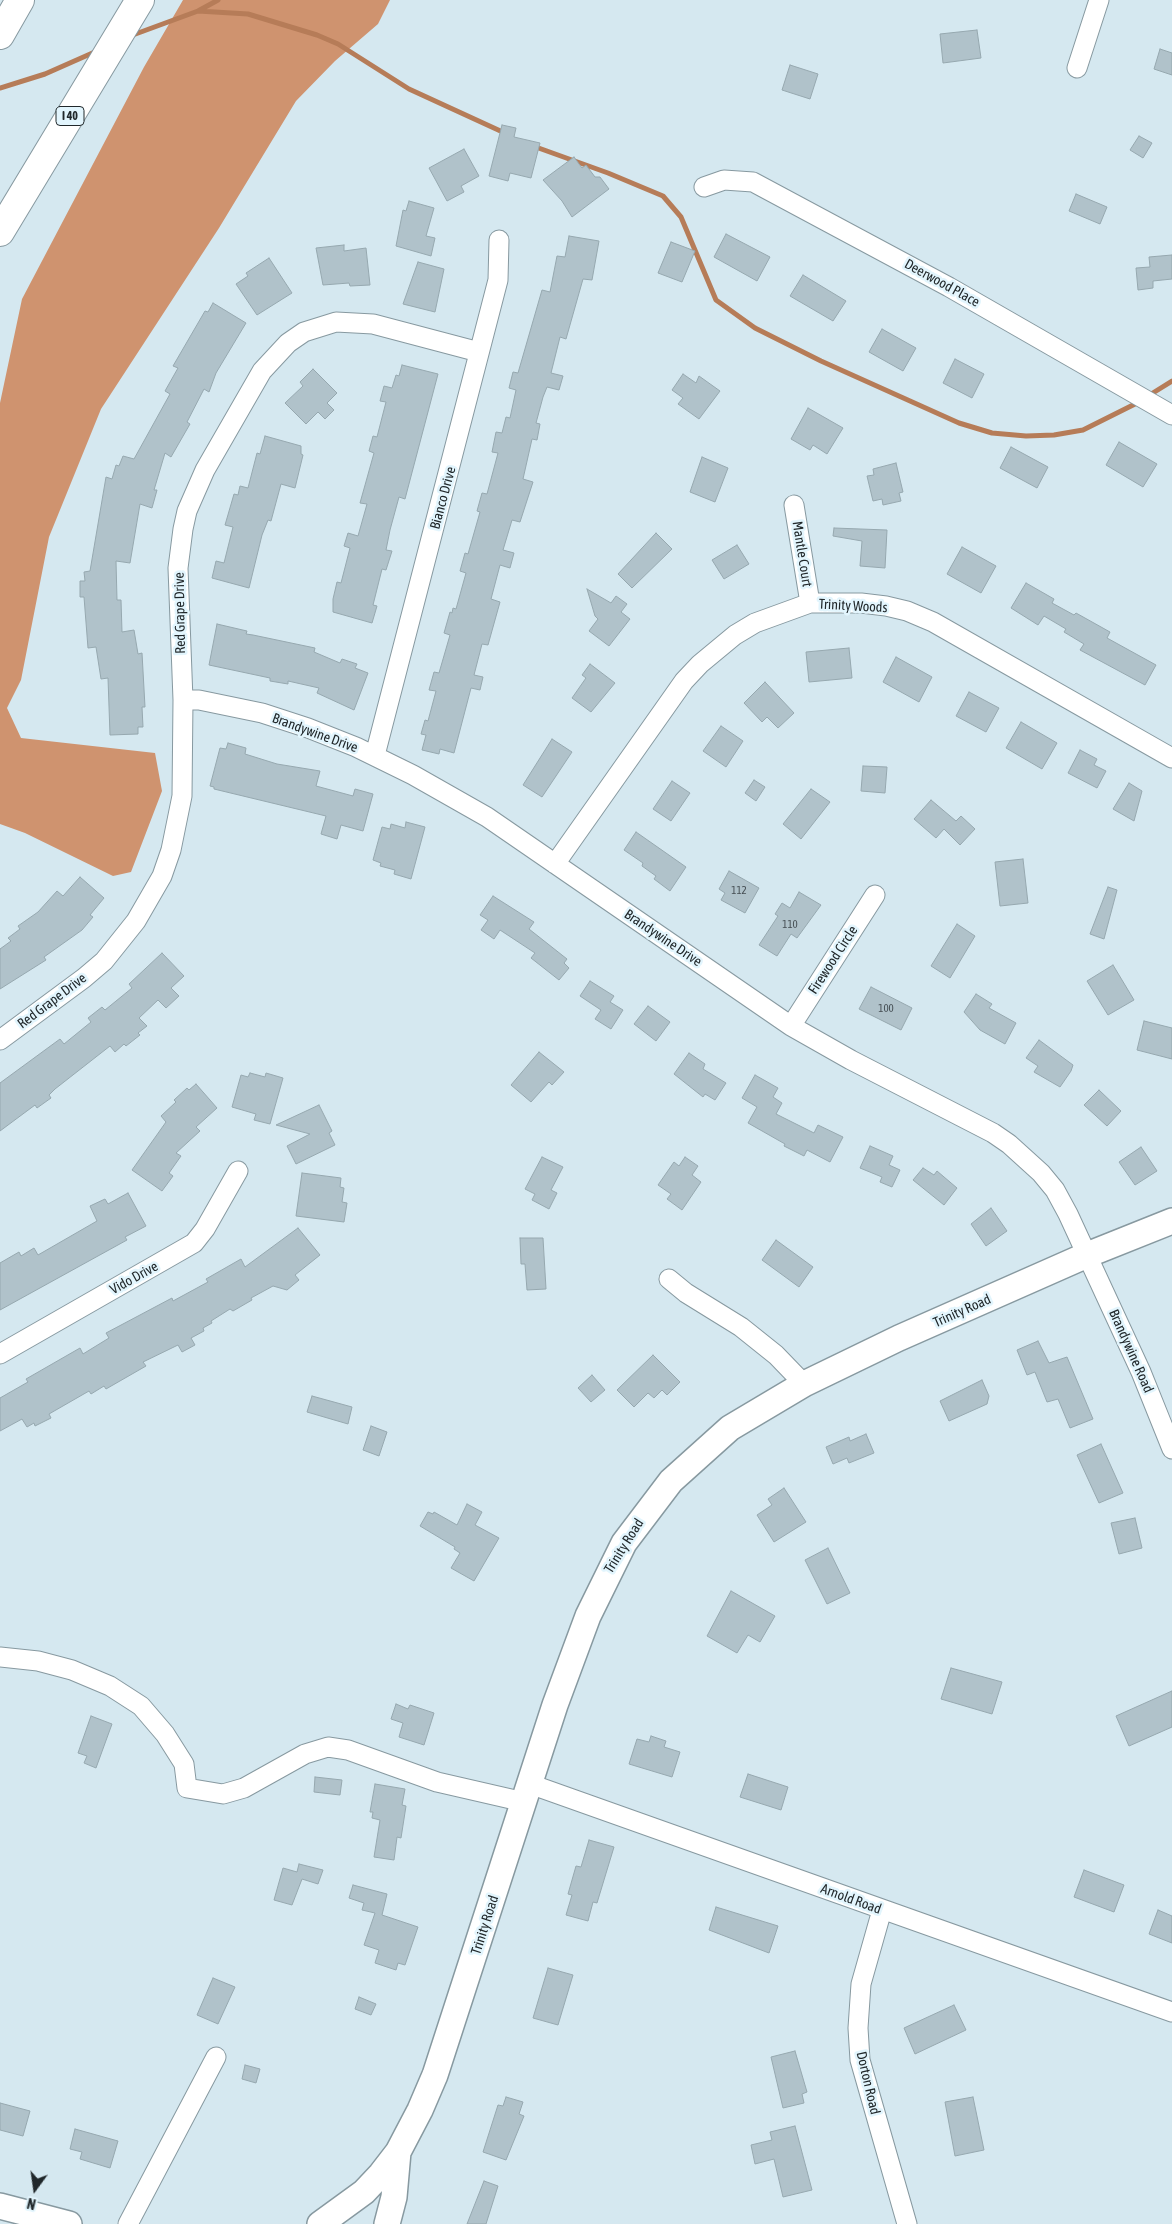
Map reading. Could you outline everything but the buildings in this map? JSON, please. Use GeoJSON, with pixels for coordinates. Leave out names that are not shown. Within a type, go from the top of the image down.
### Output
{"type":"FeatureCollection","features":[{"type":"Feature","properties":{"kind":"highway"},"geometry":{"type":"LineString","coordinates":[[0,35],[20,0]]}},
{"type":"Feature","properties":{"kind":"highway","name":"I 40"},"geometry":{"type":"LineString","coordinates":[[0,232],[140,0]]}},
{"type":"Feature","properties":{"kind":"main road","name":"Trinity Road"},"geometry":{"type":"LineString","coordinates":[[320,2224],[364,2192],[398,2152],[420,2110],[435,2075],[568,1666],[588,1616],[624,1543],[671,1481],[730,1428],[804,1384],[883,1346],[1087,1255],[1172,1221]]}},
{"type":"Feature","properties":{"kind":"main road","name":"Trinity Road"},"geometry":{"type":"LineString","coordinates":[[387,2224],[394,2197],[398,2152]]}},
{"type":"Feature","properties":{"kind":"main road"},"geometry":{"type":"LineString","coordinates":[[0,2206],[69,2224]]}},
{"type":"Feature","properties":{"kind":"street"},"geometry":{"type":"LineString","coordinates":[[1077,68],[1099,0]]}},
{"type":"Feature","properties":{"kind":"street","name":"Deerwood Place"},"geometry":{"type":"LineString","coordinates":[[704,187],[724,180],[753,182],[949,287],[1172,415]]}},
{"type":"Feature","properties":{"kind":"street","name":"Bianco Drive"},"geometry":{"type":"LineString","coordinates":[[375,755],[498,280],[500,240]]}},
{"type":"Feature","properties":{"kind":"street","name":"Red Grape Drive"},"geometry":{"type":"LineString","coordinates":[[0,1040],[104,961],[119,944],[151,897],[171,850],[179,822],[184,771],[178,568],[187,511],[205,470],[249,391],[273,357],[288,343],[304,332],[336,322],[373,324],[479,352]]}},
{"type":"Feature","properties":{"kind":"street","name":"Mantle Court"},"geometry":{"type":"LineString","coordinates":[[794,505],[810,603]]}},
{"type":"Feature","properties":{"kind":"street","name":"Trinity Woods"},"geometry":{"type":"LineString","coordinates":[[555,864],[684,681],[700,664],[735,635],[755,623],[810,603],[861,603],[886,606],[907,611],[924,618],[961,636],[1172,758]]}},
{"type":"Feature","properties":{"kind":"street","name":"Brandywine Drive"},"geometry":{"type":"LineString","coordinates":[[183,700],[208,702],[262,714],[308,728],[375,755],[487,817],[791,1026],[883,1078],[993,1133],[1009,1144],[1041,1173],[1055,1190],[1087,1255]]}},
{"type":"Feature","properties":{"kind":"street","name":"Firewood Circle"},"geometry":{"type":"LineString","coordinates":[[791,1026],[875,895]]}},
{"type":"Feature","properties":{"kind":"street","name":"Vido Drive"},"geometry":{"type":"LineString","coordinates":[[0,1354],[194,1243],[205,1229],[238,1171]]}},
{"type":"Feature","properties":{"kind":"street","name":"Brandywine Road"},"geometry":{"type":"LineString","coordinates":[[1087,1255],[1141,1372],[1172,1449]]}},
{"type":"Feature","properties":{"kind":"street"},"geometry":{"type":"LineString","coordinates":[[668,1279],[686,1293],[741,1327],[776,1355],[804,1384]]}},
{"type":"Feature","properties":{"kind":"street","name":"Arnold Road"},"geometry":{"type":"LineString","coordinates":[[0,1657],[38,1661],[72,1670],[110,1686],[141,1706],[165,1734],[184,1764],[187,1788],[223,1794],[244,1788],[305,1754],[328,1746],[348,1750],[437,1782],[527,1793],[882,1910],[1172,2012]]}},
{"type":"Feature","properties":{"kind":"street","name":"Dorton Road"},"geometry":{"type":"LineString","coordinates":[[882,1910],[861,1984],[858,2028],[860,2060],[907,2224]]}},
{"type":"Feature","properties":{"kind":"street"},"geometry":{"type":"LineString","coordinates":[[128,2224],[216,2057]]}},
{"type":"Feature","properties":{"kind":"shaded area"},"geometry":{"type":"Polygon","coordinates":[[[183,0],[390,0],[378,24],[335,61],[296,101],[219,228],[101,409],[49,537],[21,680],[7,708],[21,738],[155,753],[162,791],[131,872],[113,876],[25,833],[0,824],[0,403],[22,299],[144,67],[183,0]]]}},
{"type":"Feature","properties":{"kind":"waterway"},"geometry":{"type":"LineString","coordinates":[[130,36],[198,11],[218,0]]}},
{"type":"Feature","properties":{"kind":"waterway"},"geometry":{"type":"LineString","coordinates":[[198,11],[248,14],[317,35],[338,44],[409,89],[507,134]]}},
{"type":"Feature","properties":{"kind":"waterway"},"geometry":{"type":"LineString","coordinates":[[0,88],[45,74],[97,51]]}},
{"type":"Feature","properties":{"kind":"waterway"},"geometry":{"type":"LineString","coordinates":[[533,146],[608,173],[663,196],[681,217],[716,300],[755,328],[821,361],[959,423],[992,433],[1026,436],[1054,435],[1083,430],[1139,402]]}},
{"type":"Feature","properties":{"kind":"waterway"},"geometry":{"type":"LineString","coordinates":[[1148,396],[1172,381]]}}]}
